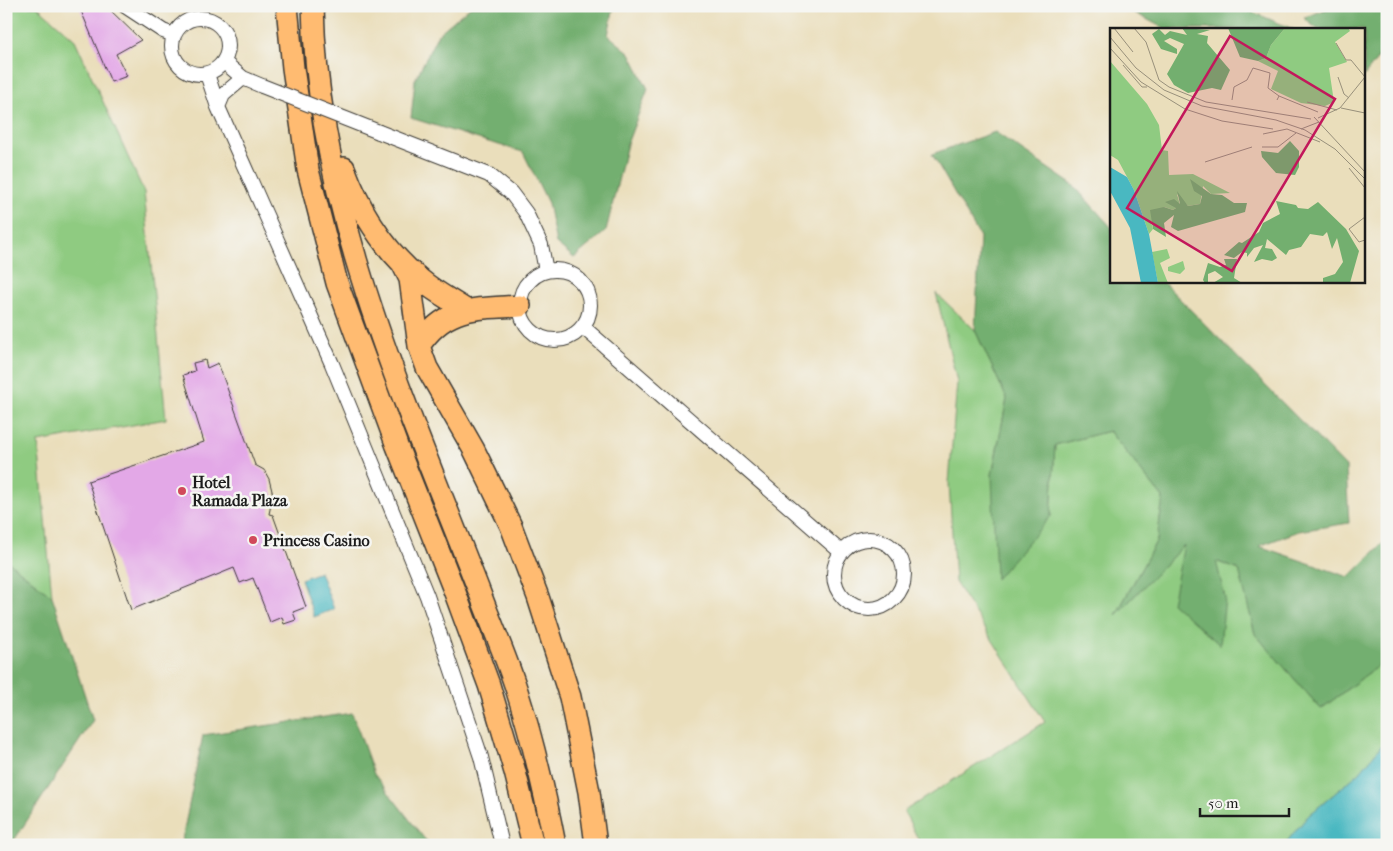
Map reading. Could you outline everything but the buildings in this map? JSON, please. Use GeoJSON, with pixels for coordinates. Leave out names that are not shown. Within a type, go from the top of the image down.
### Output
{"type":"FeatureCollection","features":[{"type":"Feature","properties":{"kind":"highway"},"geometry":{"type":"LineString","coordinates":[[287,6],[292,68],[308,170],[337,283],[397,446],[489,685],[515,772],[533,845]]}},
{"type":"Feature","properties":{"kind":"highway"},"geometry":{"type":"LineString","coordinates":[[313,6],[317,76],[328,144],[352,245],[375,319],[403,396],[517,691],[544,789],[556,845]]}},
{"type":"Feature","properties":{"kind":"highway"},"geometry":{"type":"LineString","coordinates":[[318,6],[321,61],[336,147],[350,184],[379,238],[403,265],[422,281],[466,310]]}},
{"type":"Feature","properties":{"kind":"highway"},"geometry":{"type":"LineString","coordinates":[[403,265],[410,279],[413,294],[418,346],[427,368],[474,450],[512,526],[538,596],[570,697],[589,792],[596,845]]}},
{"type":"Feature","properties":{"kind":"highway"},"geometry":{"type":"LineString","coordinates":[[418,346],[426,334],[450,316],[466,310],[520,306]]}},
{"type":"Feature","properties":{"kind":"street"},"geometry":{"type":"LineString","coordinates":[[125,6],[174,35]]}},
{"type":"Feature","properties":{"kind":"street"},"geometry":{"type":"LineString","coordinates":[[203,17],[213,20],[221,26],[229,44],[224,62],[219,68],[207,74],[193,74],[181,67],[172,52],[174,35],[179,27],[193,18],[203,17]]}},
{"type":"Feature","properties":{"kind":"street"},"geometry":{"type":"LineString","coordinates":[[224,62],[243,78],[488,176],[511,194],[526,213],[541,245],[546,271]]}},
{"type":"Feature","properties":{"kind":"street"},"geometry":{"type":"LineString","coordinates":[[207,74],[218,107],[332,364],[427,596],[481,757],[502,845]]}},
{"type":"Feature","properties":{"kind":"street"},"geometry":{"type":"LineString","coordinates":[[218,107],[224,95],[243,78]]}},
{"type":"Feature","properties":{"kind":"street"},"geometry":{"type":"LineString","coordinates":[[558,270],[578,278],[589,296],[591,307],[584,327],[566,339],[555,341],[535,334],[527,327],[522,317],[520,306],[527,284],[535,276],[546,271],[558,270]]}},
{"type":"Feature","properties":{"kind":"street"},"geometry":{"type":"LineString","coordinates":[[584,327],[841,552]]}},
{"type":"Feature","properties":{"kind":"street"},"geometry":{"type":"LineString","coordinates":[[868,539],[885,543],[895,550],[902,561],[904,572],[903,585],[897,596],[884,605],[868,609],[848,602],[838,589],[834,573],[836,562],[841,552],[850,544],[868,539]]}},
{"type":"Feature","properties":{"kind":"green space"},"geometry":{"type":"Polygon","coordinates":[[[11,6],[37,6],[75,40],[144,192],[166,419],[38,442],[52,596],[6,560],[6,11],[11,6]]]}},
{"type":"Feature","properties":{"kind":"green space"},"geometry":{"type":"Polygon","coordinates":[[[471,6],[614,6],[608,35],[630,53],[648,89],[627,144],[606,231],[574,258],[556,243],[548,203],[523,152],[411,118],[415,80],[438,34],[471,6]]]}},
{"type":"Feature","properties":{"kind":"green space"},"geometry":{"type":"Polygon","coordinates":[[[1122,6],[1242,6],[1291,28],[1163,28],[1122,6]]]}},
{"type":"Feature","properties":{"kind":"green space"},"geometry":{"type":"Polygon","coordinates":[[[1334,6],[1387,6],[1387,63],[1379,57],[1366,73],[1366,28],[1316,28],[1304,18],[1334,6]]]}},
{"type":"Feature","properties":{"kind":"green space"},"geometry":{"type":"Polygon","coordinates":[[[995,132],[1074,186],[1110,226],[1110,282],[1163,282],[1346,467],[1349,523],[1299,531],[1259,546],[1349,577],[1387,539],[1387,659],[1321,709],[1255,634],[1239,570],[1216,561],[1225,598],[1220,645],[1172,603],[1184,545],[1116,615],[1157,540],[1163,498],[1109,431],[1055,445],[1051,516],[996,579],[992,475],[1007,399],[975,330],[980,237],[932,154],[995,132]]]}},
{"type":"Feature","properties":{"kind":"green space"},"geometry":{"type":"Polygon","coordinates":[[[936,293],[975,330],[1007,399],[992,475],[1051,516],[1055,445],[1109,431],[1163,498],[1157,540],[1117,613],[1185,544],[1225,598],[1215,561],[1240,570],[1255,634],[1321,709],[1387,659],[1387,739],[1359,773],[1308,816],[1284,845],[921,845],[904,811],[1045,722],[955,582],[949,483],[957,382],[936,293]]]}},
{"type":"Feature","properties":{"kind":"green space"},"geometry":{"type":"Polygon","coordinates":[[[6,560],[52,596],[93,720],[11,845],[6,845],[6,560]]]}},
{"type":"Feature","properties":{"kind":"green space"},"geometry":{"type":"Polygon","coordinates":[[[352,713],[374,774],[431,845],[181,845],[203,735],[352,713]]]}},
{"type":"Feature","properties":{"kind":"water"},"geometry":{"type":"Polygon","coordinates":[[[320,572],[334,609],[314,617],[301,579],[320,572]]]}},
{"type":"Feature","properties":{"kind":"water"},"geometry":{"type":"Polygon","coordinates":[[[1387,739],[1387,845],[1284,845],[1308,816],[1359,773],[1387,739]]]}},
{"type":"Feature","properties":{"kind":"place","name":"Hotel Ramada Plaza"},"geometry":{"type":"Point","coordinates":[182,491]}},
{"type":"Feature","properties":{"kind":"place","name":"Princess Casino"},"geometry":{"type":"Point","coordinates":[253,540]}}]}
